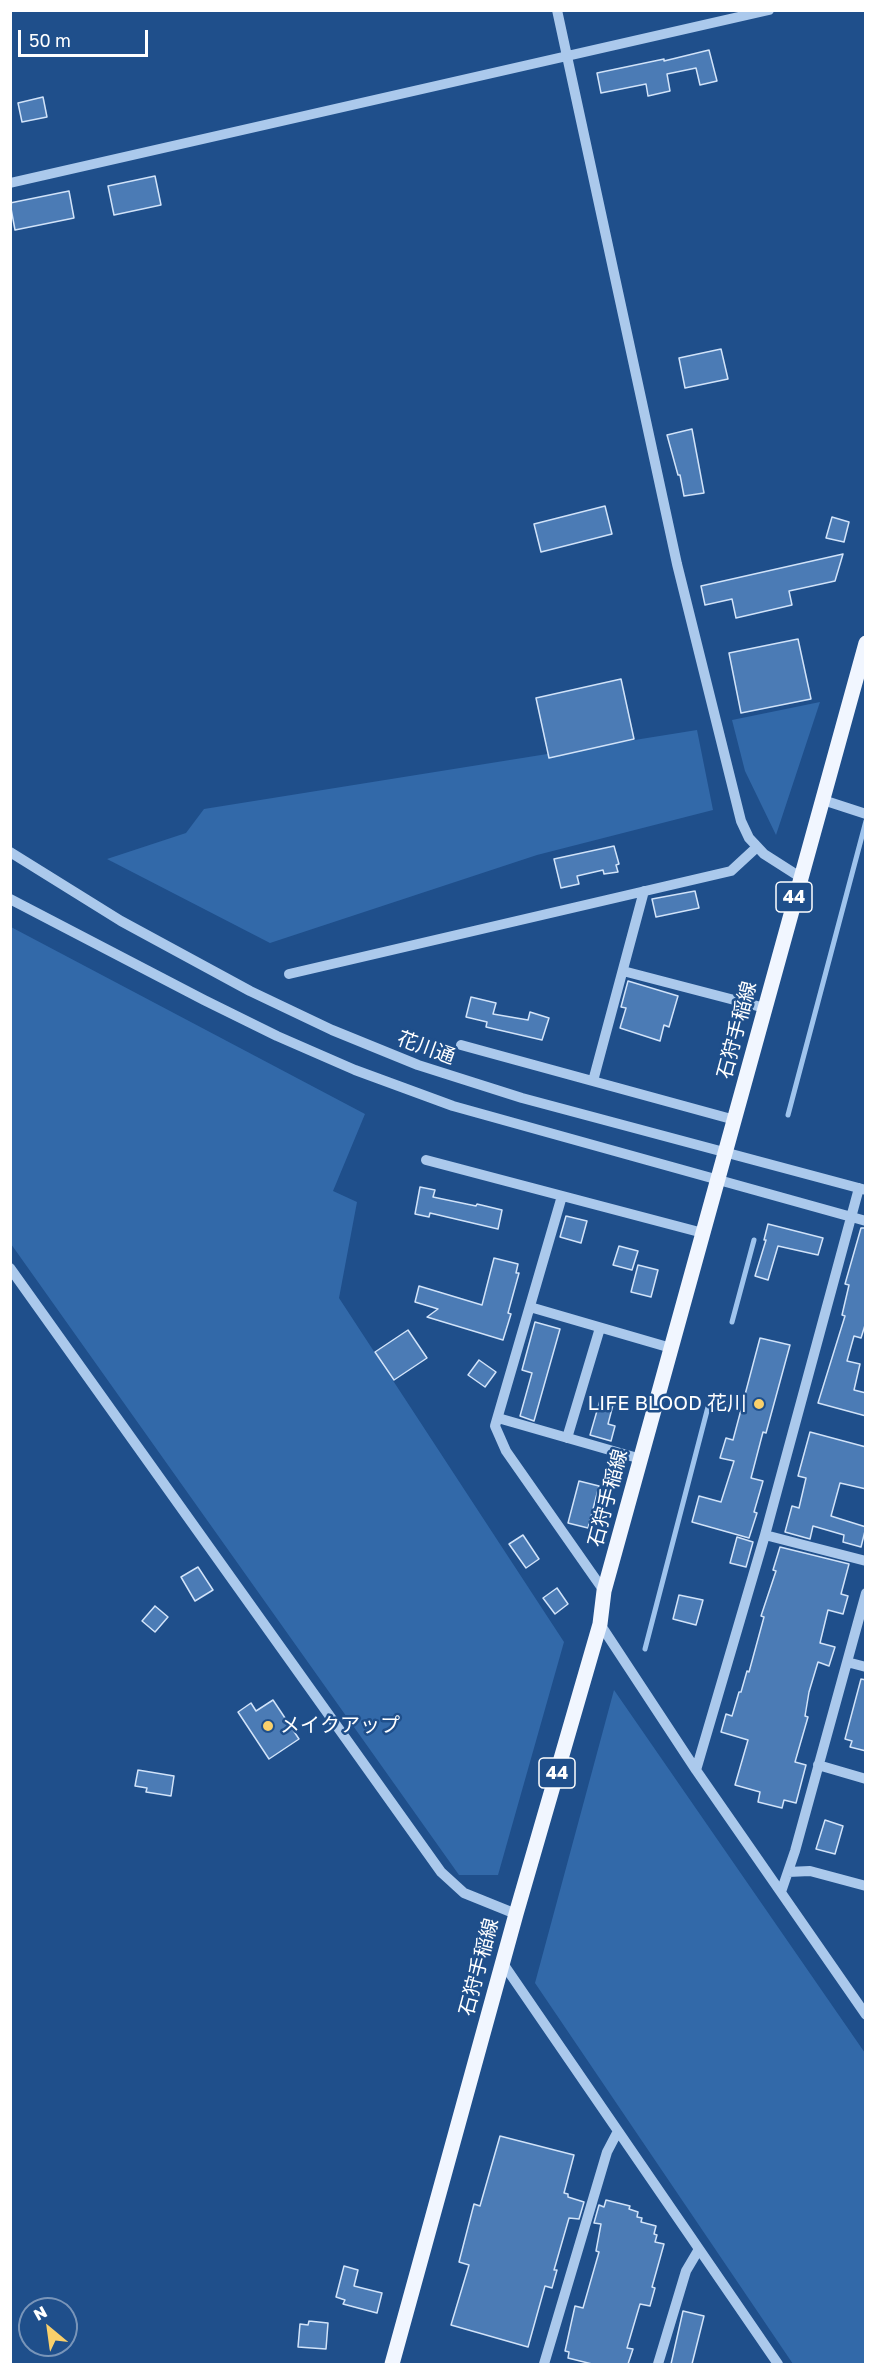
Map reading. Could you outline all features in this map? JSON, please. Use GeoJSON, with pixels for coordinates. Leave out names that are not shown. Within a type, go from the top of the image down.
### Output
{"type":"FeatureCollection","features":[{"type":"Feature","properties":{"kind":"main road","name":"石狩手稲線"},"geometry":{"type":"LineString","coordinates":[[392,2364],[502,1962],[600,1624],[604,1591],[866,644]]}},
{"type":"Feature","properties":{"kind":"street"},"geometry":{"type":"LineString","coordinates":[[557,10],[677,564],[741,821],[749,838],[764,854],[800,877]]}},
{"type":"Feature","properties":{"kind":"street"},"geometry":{"type":"LineString","coordinates":[[10,183],[769,10]]}},
{"type":"Feature","properties":{"kind":"street"},"geometry":{"type":"LineString","coordinates":[[823,800],[866,814]]}},
{"type":"Feature","properties":{"kind":"street"},"geometry":{"type":"LineString","coordinates":[[289,974],[731,871],[757,847]]}},
{"type":"Feature","properties":{"kind":"street","name":"花川通"},"geometry":{"type":"LineString","coordinates":[[10,852],[121,921],[250,991],[332,1030],[418,1065],[522,1098],[862,1189]]}},
{"type":"Feature","properties":{"kind":"street"},"geometry":{"type":"LineString","coordinates":[[593,1081],[644,891]]}},
{"type":"Feature","properties":{"kind":"street"},"geometry":{"type":"LineString","coordinates":[[10,899],[277,1036],[355,1070],[453,1106],[866,1221]]}},
{"type":"Feature","properties":{"kind":"street"},"geometry":{"type":"LineString","coordinates":[[623,971],[765,1008]]}},
{"type":"Feature","properties":{"kind":"street"},"geometry":{"type":"LineString","coordinates":[[461,1045],[735,1120]]}},
{"type":"Feature","properties":{"kind":"street"},"geometry":{"type":"LineString","coordinates":[[426,1160],[703,1233]]}},
{"type":"Feature","properties":{"kind":"street"},"geometry":{"type":"LineString","coordinates":[[696,1770],[765,1535],[850,1217],[862,1189]]}},
{"type":"Feature","properties":{"kind":"street"},"geometry":{"type":"LineString","coordinates":[[562,1196],[495,1426],[506,1451],[604,1591]]}},
{"type":"Feature","properties":{"kind":"street"},"geometry":{"type":"LineString","coordinates":[[10,1268],[441,1872],[464,1893],[516,1914]]}},
{"type":"Feature","properties":{"kind":"street"},"geometry":{"type":"LineString","coordinates":[[530,1307],[671,1348]]}},
{"type":"Feature","properties":{"kind":"street"},"geometry":{"type":"LineString","coordinates":[[567,1438],[600,1328]]}},
{"type":"Feature","properties":{"kind":"street"},"geometry":{"type":"LineString","coordinates":[[498,1418],[641,1459]]}},
{"type":"Feature","properties":{"kind":"street"},"geometry":{"type":"LineString","coordinates":[[765,1535],[866,1561]]}},
{"type":"Feature","properties":{"kind":"street"},"geometry":{"type":"LineString","coordinates":[[781,1893],[866,1593]]}},
{"type":"Feature","properties":{"kind":"street"},"geometry":{"type":"LineString","coordinates":[[600,1624],[696,1770],[866,2015]]}},
{"type":"Feature","properties":{"kind":"street"},"geometry":{"type":"LineString","coordinates":[[847,1662],[866,1667]]}},
{"type":"Feature","properties":{"kind":"street"},"geometry":{"type":"LineString","coordinates":[[818,1766],[866,1779]]}},
{"type":"Feature","properties":{"kind":"street"},"geometry":{"type":"LineString","coordinates":[[788,1872],[810,1871],[866,1886]]}},
{"type":"Feature","properties":{"kind":"street"},"geometry":{"type":"LineString","coordinates":[[502,1962],[778,2364]]}},
{"type":"Feature","properties":{"kind":"street"},"geometry":{"type":"LineString","coordinates":[[544,2364],[607,2152],[618,2131]]}},
{"type":"Feature","properties":{"kind":"street"},"geometry":{"type":"LineString","coordinates":[[658,2364],[686,2271],[699,2249]]}},
{"type":"Feature","properties":{"kind":"shaded area"},"geometry":{"type":"Polygon","coordinates":[[[820,702],[776,835],[745,771],[732,720],[820,702]]]}},
{"type":"Feature","properties":{"kind":"shaded area"},"geometry":{"type":"Polygon","coordinates":[[[697,730],[713,810],[537,855],[270,943],[107,859],[186,833],[204,809],[697,730]]]}},
{"type":"Feature","properties":{"kind":"shaded area"},"geometry":{"type":"Polygon","coordinates":[[[11,927],[365,1114],[333,1191],[357,1202],[339,1298],[564,1642],[498,1875],[459,1875],[11,1244],[11,927]]]}},
{"type":"Feature","properties":{"kind":"shaded area"},"geometry":{"type":"Polygon","coordinates":[[[614,1690],[865,2053],[865,2364],[793,2364],[535,1983],[614,1690]]]}},
{"type":"Feature","properties":{"kind":"building"},"geometry":{"type":"Polygon","coordinates":[[[709,50],[717,81],[700,85],[696,68],[667,74],[670,91],[648,96],[646,84],[601,93],[597,73],[709,50]]]}},
{"type":"Feature","properties":{"kind":"building"},"geometry":{"type":"Polygon","coordinates":[[[43,97],[47,117],[22,122],[18,103],[43,97]]]}},
{"type":"Feature","properties":{"kind":"building"},"geometry":{"type":"Polygon","coordinates":[[[155,176],[161,205],[114,215],[108,186],[155,176]]]}},
{"type":"Feature","properties":{"kind":"building"},"geometry":{"type":"Polygon","coordinates":[[[69,191],[74,218],[15,230],[10,203],[69,191]]]}},
{"type":"Feature","properties":{"kind":"building"},"geometry":{"type":"Polygon","coordinates":[[[721,349],[728,379],[685,388],[679,358],[721,349]]]}},
{"type":"Feature","properties":{"kind":"building"},"geometry":{"type":"Polygon","coordinates":[[[692,429],[704,493],[684,496],[667,435],[692,429]]]}},
{"type":"Feature","properties":{"kind":"building"},"geometry":{"type":"Polygon","coordinates":[[[605,506],[612,534],[541,552],[534,524],[605,506]]]}},
{"type":"Feature","properties":{"kind":"building"},"geometry":{"type":"Polygon","coordinates":[[[832,517],[849,522],[844,542],[826,538],[832,517]]]}},
{"type":"Feature","properties":{"kind":"building"},"geometry":{"type":"Polygon","coordinates":[[[843,554],[835,581],[789,591],[792,605],[736,618],[732,599],[705,605],[701,586],[843,554]]]}},
{"type":"Feature","properties":{"kind":"building"},"geometry":{"type":"Polygon","coordinates":[[[798,639],[811,699],[741,713],[729,653],[798,639]]]}},
{"type":"Feature","properties":{"kind":"building"},"geometry":{"type":"Polygon","coordinates":[[[621,679],[634,739],[549,758],[536,698],[621,679]]]}},
{"type":"Feature","properties":{"kind":"building"},"geometry":{"type":"Polygon","coordinates":[[[614,846],[619,864],[616,865],[618,872],[604,874],[603,870],[577,876],[579,884],[561,888],[554,859],[614,846]]]}},
{"type":"Feature","properties":{"kind":"building"},"geometry":{"type":"Polygon","coordinates":[[[695,891],[699,908],[656,917],[652,899],[695,891]]]}},
{"type":"Feature","properties":{"kind":"building"},"geometry":{"type":"Polygon","coordinates":[[[628,981],[678,996],[669,1027],[664,1025],[660,1041],[620,1028],[626,1008],[621,1007],[628,981]]]}},
{"type":"Feature","properties":{"kind":"building"},"geometry":{"type":"Polygon","coordinates":[[[471,997],[496,1003],[493,1014],[528,1020],[530,1012],[549,1018],[542,1040],[486,1027],[487,1022],[466,1017],[471,997]]]}},
{"type":"Feature","properties":{"kind":"building"},"geometry":{"type":"Polygon","coordinates":[[[420,1187],[435,1190],[433,1197],[502,1210],[498,1229],[430,1213],[429,1217],[415,1214],[420,1187]]]}},
{"type":"Feature","properties":{"kind":"building"},"geometry":{"type":"Polygon","coordinates":[[[566,1216],[587,1221],[581,1243],[560,1237],[566,1216]]]}},
{"type":"Feature","properties":{"kind":"building"},"geometry":{"type":"Polygon","coordinates":[[[768,1224],[823,1238],[818,1255],[778,1246],[768,1280],[755,1276],[766,1240],[764,1240],[768,1224]]]}},
{"type":"Feature","properties":{"kind":"building"},"geometry":{"type":"Polygon","coordinates":[[[861,1228],[866,1228],[866,1322],[861,1338],[854,1336],[847,1361],[860,1364],[854,1390],[866,1393],[866,1416],[818,1403],[845,1316],[842,1315],[849,1285],[845,1284],[861,1228]]]}},
{"type":"Feature","properties":{"kind":"building"},"geometry":{"type":"Polygon","coordinates":[[[619,1246],[638,1251],[632,1270],[613,1265],[619,1246]]]}},
{"type":"Feature","properties":{"kind":"building"},"geometry":{"type":"Polygon","coordinates":[[[494,1258],[518,1264],[516,1273],[519,1273],[503,1340],[427,1317],[438,1309],[415,1302],[419,1286],[482,1305],[494,1258]]]}},
{"type":"Feature","properties":{"kind":"building"},"geometry":{"type":"Polygon","coordinates":[[[638,1265],[658,1270],[651,1297],[631,1292],[638,1265]]]}},
{"type":"Feature","properties":{"kind":"building"},"geometry":{"type":"Polygon","coordinates":[[[535,1322],[560,1329],[534,1421],[520,1416],[532,1373],[522,1370],[535,1322]]]}},
{"type":"Feature","properties":{"kind":"building"},"geometry":{"type":"Polygon","coordinates":[[[408,1330],[427,1358],[394,1380],[375,1352],[408,1330]]]}},
{"type":"Feature","properties":{"kind":"building"},"geometry":{"type":"Polygon","coordinates":[[[760,1338],[790,1345],[751,1478],[763,1481],[754,1512],[757,1513],[749,1538],[692,1522],[699,1496],[721,1502],[734,1461],[720,1458],[726,1438],[733,1440],[760,1338]]]}},
{"type":"Feature","properties":{"kind":"building"},"geometry":{"type":"Polygon","coordinates":[[[479,1360],[496,1372],[485,1387],[468,1375],[479,1360]]]}},
{"type":"Feature","properties":{"kind":"building"},"geometry":{"type":"Polygon","coordinates":[[[601,1397],[614,1401],[608,1424],[615,1426],[611,1441],[590,1435],[601,1397]]]}},
{"type":"Feature","properties":{"kind":"building"},"geometry":{"type":"Polygon","coordinates":[[[810,1432],[866,1447],[866,1489],[840,1483],[831,1516],[866,1527],[861,1547],[843,1542],[844,1535],[813,1526],[810,1539],[785,1532],[792,1506],[799,1508],[806,1478],[798,1476],[810,1432]]]}},
{"type":"Feature","properties":{"kind":"building"},"geometry":{"type":"Polygon","coordinates":[[[579,1481],[599,1486],[588,1528],[568,1523],[579,1481]]]}},
{"type":"Feature","properties":{"kind":"building"},"geometry":{"type":"Polygon","coordinates":[[[523,1535],[539,1559],[526,1568],[509,1544],[523,1535]]]}},
{"type":"Feature","properties":{"kind":"building"},"geometry":{"type":"Polygon","coordinates":[[[737,1537],[753,1542],[746,1567],[730,1563],[737,1537]]]}},
{"type":"Feature","properties":{"kind":"building"},"geometry":{"type":"Polygon","coordinates":[[[780,1547],[849,1564],[841,1594],[848,1596],[843,1614],[828,1610],[820,1643],[835,1647],[829,1666],[818,1662],[809,1692],[805,1716],[808,1717],[795,1762],[806,1765],[796,1803],[784,1800],[782,1808],[758,1802],[760,1792],[735,1785],[748,1740],[721,1732],[726,1714],[732,1716],[747,1671],[749,1672],[764,1617],[761,1616],[776,1571],[773,1570],[780,1547]]]}},
{"type":"Feature","properties":{"kind":"building"},"geometry":{"type":"Polygon","coordinates":[[[198,1567],[213,1590],[195,1601],[181,1577],[198,1567]]]}},
{"type":"Feature","properties":{"kind":"building"},"geometry":{"type":"Polygon","coordinates":[[[557,1588],[568,1604],[555,1614],[543,1598],[557,1588]]]}},
{"type":"Feature","properties":{"kind":"building"},"geometry":{"type":"Polygon","coordinates":[[[679,1595],[703,1600],[696,1625],[673,1619],[679,1595]]]}},
{"type":"Feature","properties":{"kind":"building"},"geometry":{"type":"Polygon","coordinates":[[[155,1606],[168,1617],[155,1632],[142,1621],[155,1606]]]}},
{"type":"Feature","properties":{"kind":"building"},"geometry":{"type":"Polygon","coordinates":[[[861,1679],[866,1680],[866,1751],[850,1747],[852,1741],[845,1739],[861,1679]]]}},
{"type":"Feature","properties":{"kind":"building","name":"メイクアップ"},"geometry":{"type":"Polygon","coordinates":[[[273,1700],[299,1739],[269,1759],[238,1712],[251,1703],[256,1711],[273,1700]]]}},
{"type":"Feature","properties":{"kind":"building"},"geometry":{"type":"Polygon","coordinates":[[[138,1770],[174,1776],[171,1796],[146,1792],[147,1788],[135,1786],[138,1770]]]}},
{"type":"Feature","properties":{"kind":"building"},"geometry":{"type":"Polygon","coordinates":[[[825,1820],[843,1826],[835,1854],[816,1849],[825,1820]]]}},
{"type":"Feature","properties":{"kind":"building"},"geometry":{"type":"Polygon","coordinates":[[[500,2136],[574,2155],[564,2193],[568,2194],[568,2197],[584,2202],[579,2219],[569,2218],[554,2270],[557,2270],[552,2288],[545,2286],[528,2347],[451,2325],[469,2265],[459,2262],[474,2204],[480,2206],[500,2136]]]}},
{"type":"Feature","properties":{"kind":"building"},"geometry":{"type":"Polygon","coordinates":[[[606,2200],[630,2206],[629,2209],[638,2212],[637,2217],[642,2218],[641,2222],[656,2226],[655,2242],[664,2244],[652,2287],[655,2288],[650,2306],[640,2304],[627,2348],[633,2349],[628,2364],[592,2364],[568,2358],[569,2352],[565,2351],[575,2306],[583,2308],[599,2252],[596,2251],[601,2224],[594,2223],[599,2205],[604,2207],[606,2200]]]}},
{"type":"Feature","properties":{"kind":"building"},"geometry":{"type":"Polygon","coordinates":[[[344,2266],[358,2270],[354,2286],[382,2293],[377,2313],[343,2304],[345,2300],[336,2297],[344,2266]]]}},
{"type":"Feature","properties":{"kind":"building"},"geometry":{"type":"Polygon","coordinates":[[[683,2311],[704,2316],[692,2364],[671,2364],[683,2311]]]}},
{"type":"Feature","properties":{"kind":"building"},"geometry":{"type":"Polygon","coordinates":[[[309,2321],[328,2323],[326,2349],[298,2347],[300,2324],[308,2325],[309,2321]]]}},
{"type":"Feature","properties":{"kind":"waterway"},"geometry":{"type":"LineString","coordinates":[[788,1115],[866,821]]}},
{"type":"Feature","properties":{"kind":"waterway"},"geometry":{"type":"LineString","coordinates":[[732,1322],[754,1240]]}},
{"type":"Feature","properties":{"kind":"waterway"},"geometry":{"type":"LineString","coordinates":[[645,1649],[708,1407]]}},
{"type":"Feature","properties":{"kind":"place","name":"LIFE BLOOD 花川"},"geometry":{"type":"Point","coordinates":[759,1404]}},
{"type":"Feature","properties":{"kind":"place","name":"メイクアップ"},"geometry":{"type":"Point","coordinates":[268,1726]}}]}
